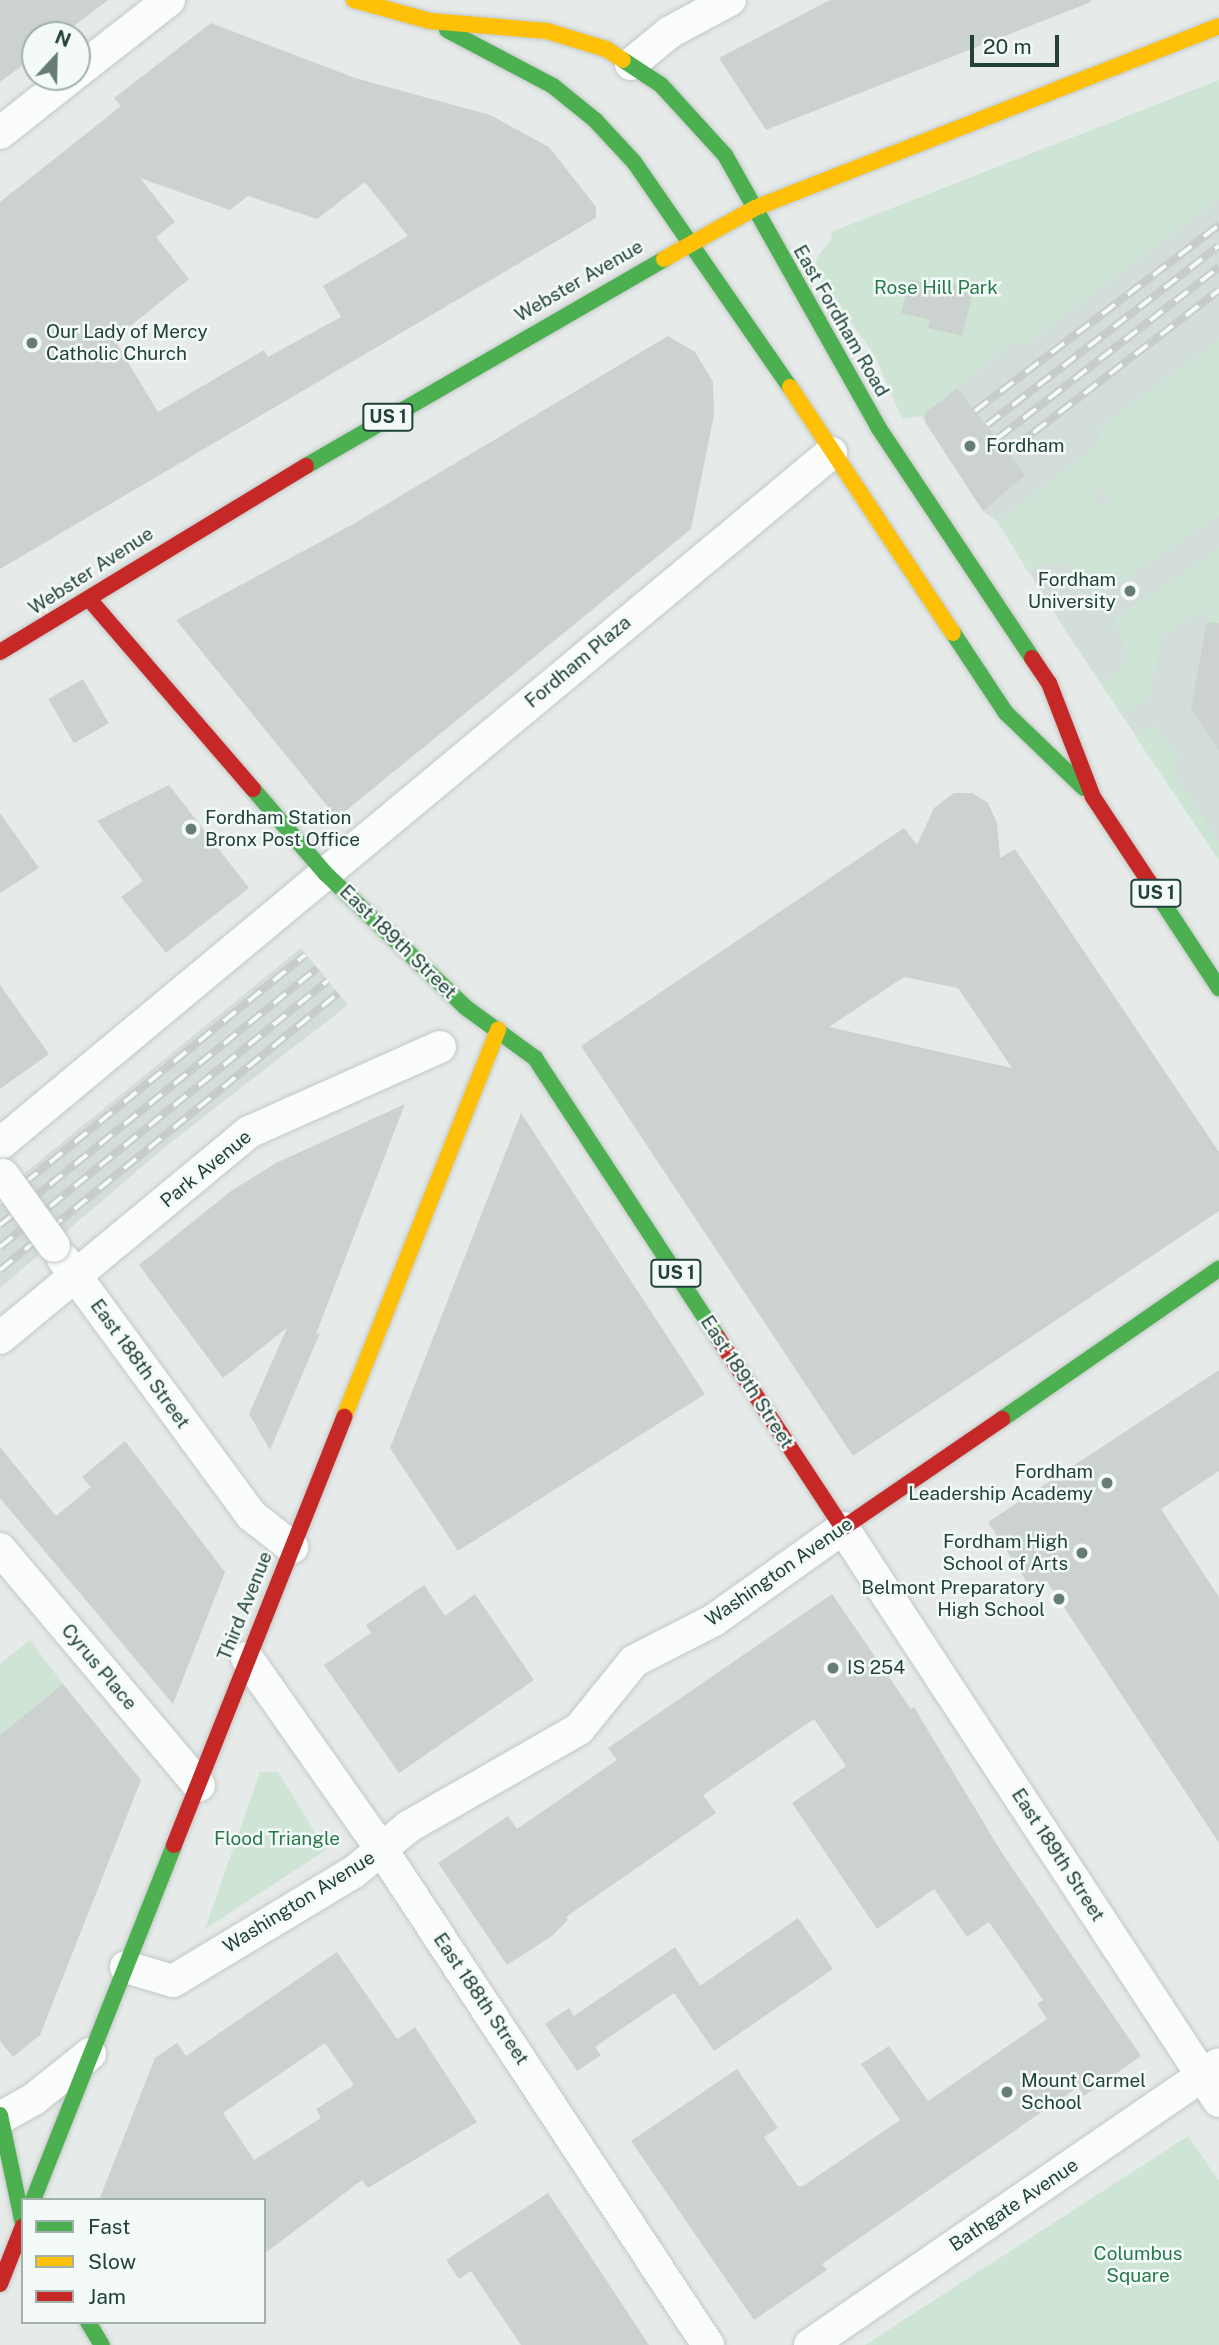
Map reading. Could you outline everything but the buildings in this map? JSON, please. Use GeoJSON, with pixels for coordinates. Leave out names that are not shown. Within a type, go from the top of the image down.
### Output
{"type":"FeatureCollection","features":[{"type":"Feature","properties":{"kind":"main road","name":"East Fordham Road"},"geometry":{"type":"LineString","coordinates":[[354,0],[430,21],[547,31],[606,49],[661,85],[701,125],[725,155],[878,427],[1049,683],[1093,797],[1219,988]]}},
{"type":"Feature","properties":{"kind":"main road","name":"East Fordham Road"},"geometry":{"type":"LineString","coordinates":[[430,21],[527,71],[575,103],[634,162],[691,241],[1006,713],[1093,797]]}},
{"type":"Feature","properties":{"kind":"main road","name":"Webster Avenue"},"geometry":{"type":"LineString","coordinates":[[0,652],[89,599],[123,573],[691,241],[755,208],[1219,26]]}},
{"type":"Feature","properties":{"kind":"main road","name":"East 189th Street"},"geometry":{"type":"LineString","coordinates":[[89,599],[325,873],[465,1006],[535,1058],[843,1528]]}},
{"type":"Feature","properties":{"kind":"main road","name":"Third Avenue"},"geometry":{"type":"LineString","coordinates":[[34,2198],[498,1030]]}},
{"type":"Feature","properties":{"kind":"main road","name":"Washington Avenue"},"geometry":{"type":"LineString","coordinates":[[843,1528],[1219,1269]]}},
{"type":"Feature","properties":{"kind":"main road"},"geometry":{"type":"LineString","coordinates":[[1,2117],[21,2215]]}},
{"type":"Feature","properties":{"kind":"main road"},"geometry":{"type":"LineString","coordinates":[[0,2284],[21,2230]]}},
{"type":"Feature","properties":{"kind":"main road"},"geometry":{"type":"LineString","coordinates":[[89,2324],[102,2345]]}},
{"type":"Feature","properties":{"kind":"street"},"geometry":{"type":"LineString","coordinates":[[91,61],[169,0]]}},
{"type":"Feature","properties":{"kind":"street"},"geometry":{"type":"LineString","coordinates":[[631,64],[670,32],[730,0]]}},
{"type":"Feature","properties":{"kind":"street"},"geometry":{"type":"LineString","coordinates":[[0,133],[53,91]]}},
{"type":"Feature","properties":{"kind":"street","name":"Fordham Plaza"},"geometry":{"type":"LineString","coordinates":[[325,873],[831,453]]}},
{"type":"Feature","properties":{"kind":"street"},"geometry":{"type":"LineString","coordinates":[[1,1163],[325,873]]}},
{"type":"Feature","properties":{"kind":"street","name":"Park Avenue"},"geometry":{"type":"LineString","coordinates":[[0,1338],[249,1132],[440,1047]]}},
{"type":"Feature","properties":{"kind":"street","name":"East 188th Street"},"geometry":{"type":"LineString","coordinates":[[1,1163],[54,1246],[252,1516],[292,1547]]}},
{"type":"Feature","properties":{"kind":"street","name":"Washington Avenue"},"geometry":{"type":"LineString","coordinates":[[126,1967],[173,1981],[354,1872],[408,1827],[579,1729],[634,1661],[714,1620],[843,1528]]}},
{"type":"Feature","properties":{"kind":"street","name":"East 189th Street"},"geometry":{"type":"LineString","coordinates":[[843,1528],[1214,2080]]}},
{"type":"Feature","properties":{"kind":"street","name":"Cyrus Place"},"geometry":{"type":"LineString","coordinates":[[0,1549],[199,1785]]}},
{"type":"Feature","properties":{"kind":"street","name":"East 188th Street"},"geometry":{"type":"LineString","coordinates":[[247,1658],[382,1850],[708,2345]]}},
{"type":"Feature","properties":{"kind":"street"},"geometry":{"type":"LineString","coordinates":[[1,2117],[34,2099],[90,2054]]}},
{"type":"Feature","properties":{"kind":"street","name":"Bathgate Avenue"},"geometry":{"type":"LineString","coordinates":[[810,2345],[1214,2080]]}},
{"type":"Feature","properties":{"kind":"shaded area"},"geometry":{"type":"Polygon","coordinates":[[[1219,199],[1219,860],[1067,633],[998,522],[983,511],[922,416],[1011,343],[1219,199]]]}},
{"type":"Feature","properties":{"kind":"shaded area"},"geometry":{"type":"Polygon","coordinates":[[[301,948],[348,1005],[166,1146],[0,1288],[0,1193],[301,948]]]}},
{"type":"Feature","properties":{"kind":"green space","name":"Rose Hill Park"},"geometry":{"type":"Polygon","coordinates":[[[1219,80],[1219,199],[1024,346],[1011,343],[922,416],[902,419],[875,356],[816,274],[816,259],[832,238],[831,232],[1219,80]]]}},
{"type":"Feature","properties":{"kind":"green space"},"geometry":{"type":"Polygon","coordinates":[[[1219,341],[1219,516],[1101,595],[1067,562],[1056,561],[1028,572],[998,522],[1101,442],[1101,426],[1219,341]],[[1100,488],[1092,494],[1104,510],[1111,503],[1100,488]]]}},
{"type":"Feature","properties":{"kind":"green space"},"geometry":{"type":"Polygon","coordinates":[[[1219,549],[1219,632],[1202,610],[1163,635],[1149,698],[1122,715],[1101,684],[1120,670],[1127,656],[1115,619],[1219,549]]]}},
{"type":"Feature","properties":{"kind":"green space"},"geometry":{"type":"Polygon","coordinates":[[[1153,724],[1179,758],[1174,773],[1219,842],[1219,860],[1135,736],[1153,724]]]}},
{"type":"Feature","properties":{"kind":"green space"},"geometry":{"type":"Polygon","coordinates":[[[30,1640],[63,1684],[0,1735],[0,1664],[30,1640]]]}},
{"type":"Feature","properties":{"kind":"green space","name":"Flood Triangle"},"geometry":{"type":"Polygon","coordinates":[[[260,1772],[278,1772],[326,1850],[205,1929],[260,1772]]]}},
{"type":"Feature","properties":{"kind":"green space","name":"Columbus Square"},"geometry":{"type":"Polygon","coordinates":[[[1188,2136],[1219,2181],[1219,2345],[865,2345],[1188,2136]]]}},
{"type":"Feature","properties":{"kind":"railway"},"geometry":{"type":"LineString","coordinates":[[975,411],[1219,225]]}},
{"type":"Feature","properties":{"kind":"railway"},"geometry":{"type":"LineString","coordinates":[[987,425],[1219,246]]}},
{"type":"Feature","properties":{"kind":"railway"},"geometry":{"type":"LineString","coordinates":[[998,438],[1219,267]]}},
{"type":"Feature","properties":{"kind":"railway"},"geometry":{"type":"LineString","coordinates":[[1008,452],[1219,290]]}},
{"type":"Feature","properties":{"kind":"railway"},"geometry":{"type":"LineString","coordinates":[[0,1203],[305,955]]}},
{"type":"Feature","properties":{"kind":"railway"},"geometry":{"type":"LineString","coordinates":[[0,1225],[317,968]]}},
{"type":"Feature","properties":{"kind":"railway"},"geometry":{"type":"LineString","coordinates":[[0,1247],[327,981]]}},
{"type":"Feature","properties":{"kind":"railway"},"geometry":{"type":"LineString","coordinates":[[0,1270],[338,993]]}},
{"type":"Feature","properties":{"kind":"traffic: fast"},"geometry":{"type":"LineString","coordinates":[[447,30],[553,86],[595,120],[634,162],[790,387]]}},
{"type":"Feature","properties":{"kind":"traffic: fast"},"geometry":{"type":"LineString","coordinates":[[623,60],[661,85],[725,155],[878,427],[1032,658]]}},
{"type":"Feature","properties":{"kind":"traffic: fast"},"geometry":{"type":"LineString","coordinates":[[306,466],[664,259]]}},
{"type":"Feature","properties":{"kind":"traffic: fast"},"geometry":{"type":"LineString","coordinates":[[953,633],[1006,713],[1084,788]]}},
{"type":"Feature","properties":{"kind":"traffic: fast"},"geometry":{"type":"LineString","coordinates":[[253,789],[325,873],[465,1007],[535,1058],[718,1338]]}},
{"type":"Feature","properties":{"kind":"traffic: fast"},"geometry":{"type":"LineString","coordinates":[[1150,883],[1219,988]]}},
{"type":"Feature","properties":{"kind":"traffic: fast"},"geometry":{"type":"LineString","coordinates":[[1002,1419],[1219,1269]]}},
{"type":"Feature","properties":{"kind":"traffic: fast"},"geometry":{"type":"LineString","coordinates":[[34,2198],[174,1845]]}},
{"type":"Feature","properties":{"kind":"traffic: fast"},"geometry":{"type":"LineString","coordinates":[[0,2115],[21,2215]]}},
{"type":"Feature","properties":{"kind":"traffic: fast"},"geometry":{"type":"LineString","coordinates":[[89,2324],[102,2345]]}},
{"type":"Feature","properties":{"kind":"traffic: slow"},"geometry":{"type":"LineString","coordinates":[[354,0],[430,21],[547,31],[606,49],[623,60]]}},
{"type":"Feature","properties":{"kind":"traffic: slow"},"geometry":{"type":"LineString","coordinates":[[755,208],[1219,26]]}},
{"type":"Feature","properties":{"kind":"traffic: slow"},"geometry":{"type":"LineString","coordinates":[[664,259],[755,208]]}},
{"type":"Feature","properties":{"kind":"traffic: slow"},"geometry":{"type":"LineString","coordinates":[[790,387],[953,633]]}},
{"type":"Feature","properties":{"kind":"traffic: slow"},"geometry":{"type":"LineString","coordinates":[[344,1417],[498,1030]]}},
{"type":"Feature","properties":{"kind":"traffic: jam"},"geometry":{"type":"LineString","coordinates":[[0,652],[306,466]]}},
{"type":"Feature","properties":{"kind":"traffic: jam"},"geometry":{"type":"LineString","coordinates":[[89,599],[253,789]]}},
{"type":"Feature","properties":{"kind":"traffic: jam"},"geometry":{"type":"LineString","coordinates":[[1032,658],[1049,683],[1093,797],[1150,883]]}},
{"type":"Feature","properties":{"kind":"traffic: jam"},"geometry":{"type":"LineString","coordinates":[[718,1338],[843,1528],[1002,1419]]}},
{"type":"Feature","properties":{"kind":"traffic: jam"},"geometry":{"type":"LineString","coordinates":[[174,1845],[344,1417]]}},
{"type":"Feature","properties":{"kind":"traffic: jam"},"geometry":{"type":"LineString","coordinates":[[0,2284],[21,2231]]}},
{"type":"Feature","properties":{"kind":"place","name":"Our Lady of Mercy Catholic Church"},"geometry":{"type":"Point","coordinates":[32,343]}},
{"type":"Feature","properties":{"kind":"place","name":"Fordham"},"geometry":{"type":"Point","coordinates":[970,446]}},
{"type":"Feature","properties":{"kind":"place","name":"Fordham University"},"geometry":{"type":"Point","coordinates":[1130,591]}},
{"type":"Feature","properties":{"kind":"place","name":"Fordham Station Bronx Post Office"},"geometry":{"type":"Point","coordinates":[191,829]}},
{"type":"Feature","properties":{"kind":"place","name":"Fordham Leadership Academy"},"geometry":{"type":"Point","coordinates":[1107,1483]}},
{"type":"Feature","properties":{"kind":"place","name":"Fordham High School of Arts"},"geometry":{"type":"Point","coordinates":[1082,1553]}},
{"type":"Feature","properties":{"kind":"place","name":"Belmont Preparatory High School"},"geometry":{"type":"Point","coordinates":[1059,1599]}},
{"type":"Feature","properties":{"kind":"place","name":"IS 254"},"geometry":{"type":"Point","coordinates":[833,1668]}},
{"type":"Feature","properties":{"kind":"place","name":"Mount Carmel School"},"geometry":{"type":"Point","coordinates":[1007,2092]}}]}
